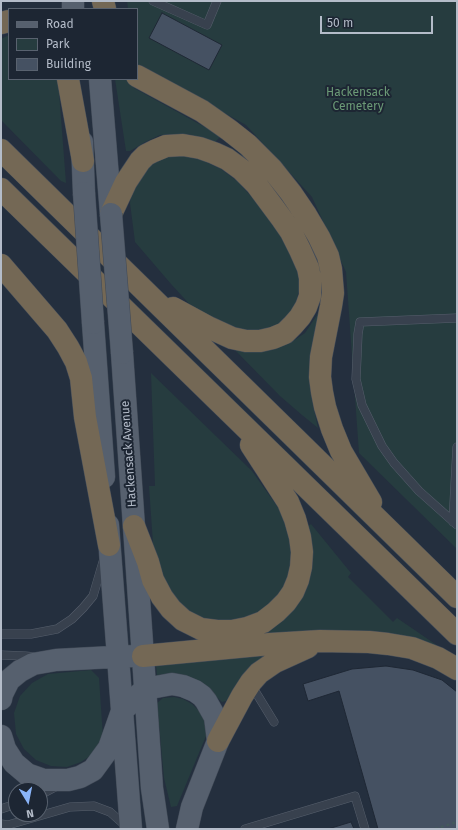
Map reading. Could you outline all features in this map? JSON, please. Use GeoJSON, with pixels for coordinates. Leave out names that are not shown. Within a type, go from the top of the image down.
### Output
{"type":"FeatureCollection","features":[{"type":"Feature","properties":{"kind":"highway"},"geometry":{"type":"LineString","coordinates":[[138,77],[202,112],[248,145],[272,169],[291,193],[319,237],[328,256],[332,281],[332,293],[324,339],[320,377],[325,407],[341,451],[387,529]]}},
{"type":"Feature","properties":{"kind":"highway"},"geometry":{"type":"LineString","coordinates":[[68,80],[83,161]]}},
{"type":"Feature","properties":{"kind":"highway"},"geometry":{"type":"LineString","coordinates":[[1,133],[31,178]]}},
{"type":"Feature","properties":{"kind":"highway"},"geometry":{"type":"LineString","coordinates":[[111,214],[126,182],[140,161],[146,155],[166,146],[183,145],[200,148],[227,159],[242,170],[256,184],[291,232],[308,268],[310,278],[310,296],[300,317],[285,333],[260,341],[246,341],[232,338],[208,327],[149,294]]}},
{"type":"Feature","properties":{"kind":"highway"},"geometry":{"type":"LineString","coordinates":[[1,150],[457,597]]}},
{"type":"Feature","properties":{"kind":"highway"},"geometry":{"type":"LineString","coordinates":[[1,189],[457,634]]}},
{"type":"Feature","properties":{"kind":"highway"},"geometry":{"type":"LineString","coordinates":[[1,265],[57,330],[76,362],[81,378],[85,417],[109,544]]}},
{"type":"Feature","properties":{"kind":"highway"},"geometry":{"type":"LineString","coordinates":[[134,526],[148,562],[153,580],[162,597],[171,610],[183,620],[201,629],[232,631],[247,628],[263,622],[286,602],[293,592],[301,567],[302,552],[295,519],[288,502],[234,416]]}},
{"type":"Feature","properties":{"kind":"highway"},"geometry":{"type":"LineString","coordinates":[[143,656],[270,644],[320,641],[388,644],[412,648],[438,658],[457,669]]}},
{"type":"Feature","properties":{"kind":"highway"},"geometry":{"type":"LineString","coordinates":[[218,741],[242,696],[259,673],[275,662],[320,641]]}},
{"type":"Feature","properties":{"kind":"main road"},"geometry":{"type":"LineString","coordinates":[[78,80],[84,194],[130,829]]}},
{"type":"Feature","properties":{"kind":"main road","name":"Hackensack Avenue"},"geometry":{"type":"LineString","coordinates":[[100,80],[122,353],[152,788],[158,829]]}},
{"type":"Feature","properties":{"kind":"main road"},"geometry":{"type":"LineString","coordinates":[[1,699],[9,680],[20,671],[34,664],[56,660],[143,656]]}},
{"type":"Feature","properties":{"kind":"main road"},"geometry":{"type":"LineString","coordinates":[[1,736],[5,749],[14,764],[27,774],[44,780],[68,780],[80,777],[93,770],[109,748],[122,711],[145,688],[172,684],[183,686],[198,693],[206,701],[215,717],[218,741],[192,807],[187,829]]}},
{"type":"Feature","properties":{"kind":"lane"},"geometry":{"type":"LineString","coordinates":[[153,1],[207,25],[217,1]]}},
{"type":"Feature","properties":{"kind":"lane"},"geometry":{"type":"LineString","coordinates":[[455,523],[419,491],[394,463],[382,446],[362,405],[356,379],[360,322],[457,318]]}},
{"type":"Feature","properties":{"kind":"lane"},"geometry":{"type":"LineString","coordinates":[[455,523],[457,447]]}},
{"type":"Feature","properties":{"kind":"lane"},"geometry":{"type":"LineString","coordinates":[[1,634],[31,634],[57,629],[72,619],[93,596],[109,544]]}},
{"type":"Feature","properties":{"kind":"lane"},"geometry":{"type":"LineString","coordinates":[[1,655],[56,660]]}},
{"type":"Feature","properties":{"kind":"lane"},"geometry":{"type":"LineString","coordinates":[[251,682],[274,722]]}},
{"type":"Feature","properties":{"kind":"lane"},"geometry":{"type":"LineString","coordinates":[[48,791],[68,780]]}},
{"type":"Feature","properties":{"kind":"lane"},"geometry":{"type":"LineString","coordinates":[[245,829],[355,796],[365,829]]}},
{"type":"Feature","properties":{"kind":"lane"},"geometry":{"type":"LineString","coordinates":[[1,824],[8,825],[70,807],[94,806],[110,812],[130,829]]}},
{"type":"Feature","properties":{"kind":"path"},"geometry":{"type":"LineString","coordinates":[[435,829],[457,822]]}},
{"type":"Feature","properties":{"kind":"green space","name":"Hackensack Cemetery"},"geometry":{"type":"Polygon","coordinates":[[[127,1],[457,1],[457,549],[359,453],[346,272],[312,197],[246,125],[138,65],[138,8],[128,8],[127,1]]]}},
{"type":"Feature","properties":{"kind":"green space"},"geometry":{"type":"Polygon","coordinates":[[[8,36],[8,80],[58,80],[66,183],[61,181],[1,120],[1,39],[8,36]]]}},
{"type":"Feature","properties":{"kind":"green space"},"geometry":{"type":"Polygon","coordinates":[[[115,80],[129,80],[134,88],[221,136],[215,142],[188,134],[160,135],[130,151],[126,151],[115,80]]]}},
{"type":"Feature","properties":{"kind":"green space"},"geometry":{"type":"Polygon","coordinates":[[[169,156],[184,156],[202,160],[221,169],[237,181],[260,206],[280,234],[295,263],[300,283],[295,306],[283,322],[259,333],[222,328],[194,309],[135,242],[130,203],[132,189],[138,176],[156,160],[169,156]]]}},
{"type":"Feature","properties":{"kind":"green space"},"geometry":{"type":"Polygon","coordinates":[[[319,312],[311,383],[313,405],[318,428],[280,396],[234,349],[275,349],[293,341],[305,333],[319,312]]]}},
{"type":"Feature","properties":{"kind":"green space"},"geometry":{"type":"Polygon","coordinates":[[[151,373],[252,471],[289,523],[293,551],[291,577],[268,605],[243,619],[226,622],[208,620],[190,612],[172,600],[154,558],[149,486],[155,486],[151,373]]]}},
{"type":"Feature","properties":{"kind":"green space"},"geometry":{"type":"Polygon","coordinates":[[[311,524],[351,573],[348,577],[393,622],[397,618],[441,648],[250,637],[305,589],[313,561],[307,527],[311,524]]]}},
{"type":"Feature","properties":{"kind":"green space"},"geometry":{"type":"Polygon","coordinates":[[[269,654],[244,675],[226,701],[222,702],[201,683],[172,674],[157,675],[156,665],[269,654]]]}},
{"type":"Feature","properties":{"kind":"green space"},"geometry":{"type":"Polygon","coordinates":[[[91,670],[99,678],[103,737],[93,754],[81,762],[67,767],[51,766],[36,760],[24,749],[16,734],[14,713],[20,696],[32,683],[48,674],[91,670]]]}},
{"type":"Feature","properties":{"kind":"green space"},"geometry":{"type":"Polygon","coordinates":[[[174,697],[183,699],[192,704],[200,712],[206,724],[206,736],[177,806],[171,807],[164,778],[157,703],[163,698],[174,697]]]}},
{"type":"Feature","properties":{"kind":"building"},"geometry":{"type":"Polygon","coordinates":[[[162,13],[222,45],[209,70],[149,38],[162,13]]]}},
{"type":"Feature","properties":{"kind":"building"},"geometry":{"type":"Polygon","coordinates":[[[386,666],[413,670],[442,680],[457,692],[457,829],[378,829],[339,691],[308,701],[303,684],[352,669],[386,666]]]}},
{"type":"Feature","properties":{"kind":"building"},"geometry":{"type":"Polygon","coordinates":[[[351,822],[354,829],[328,829],[351,822]]]}}]}
